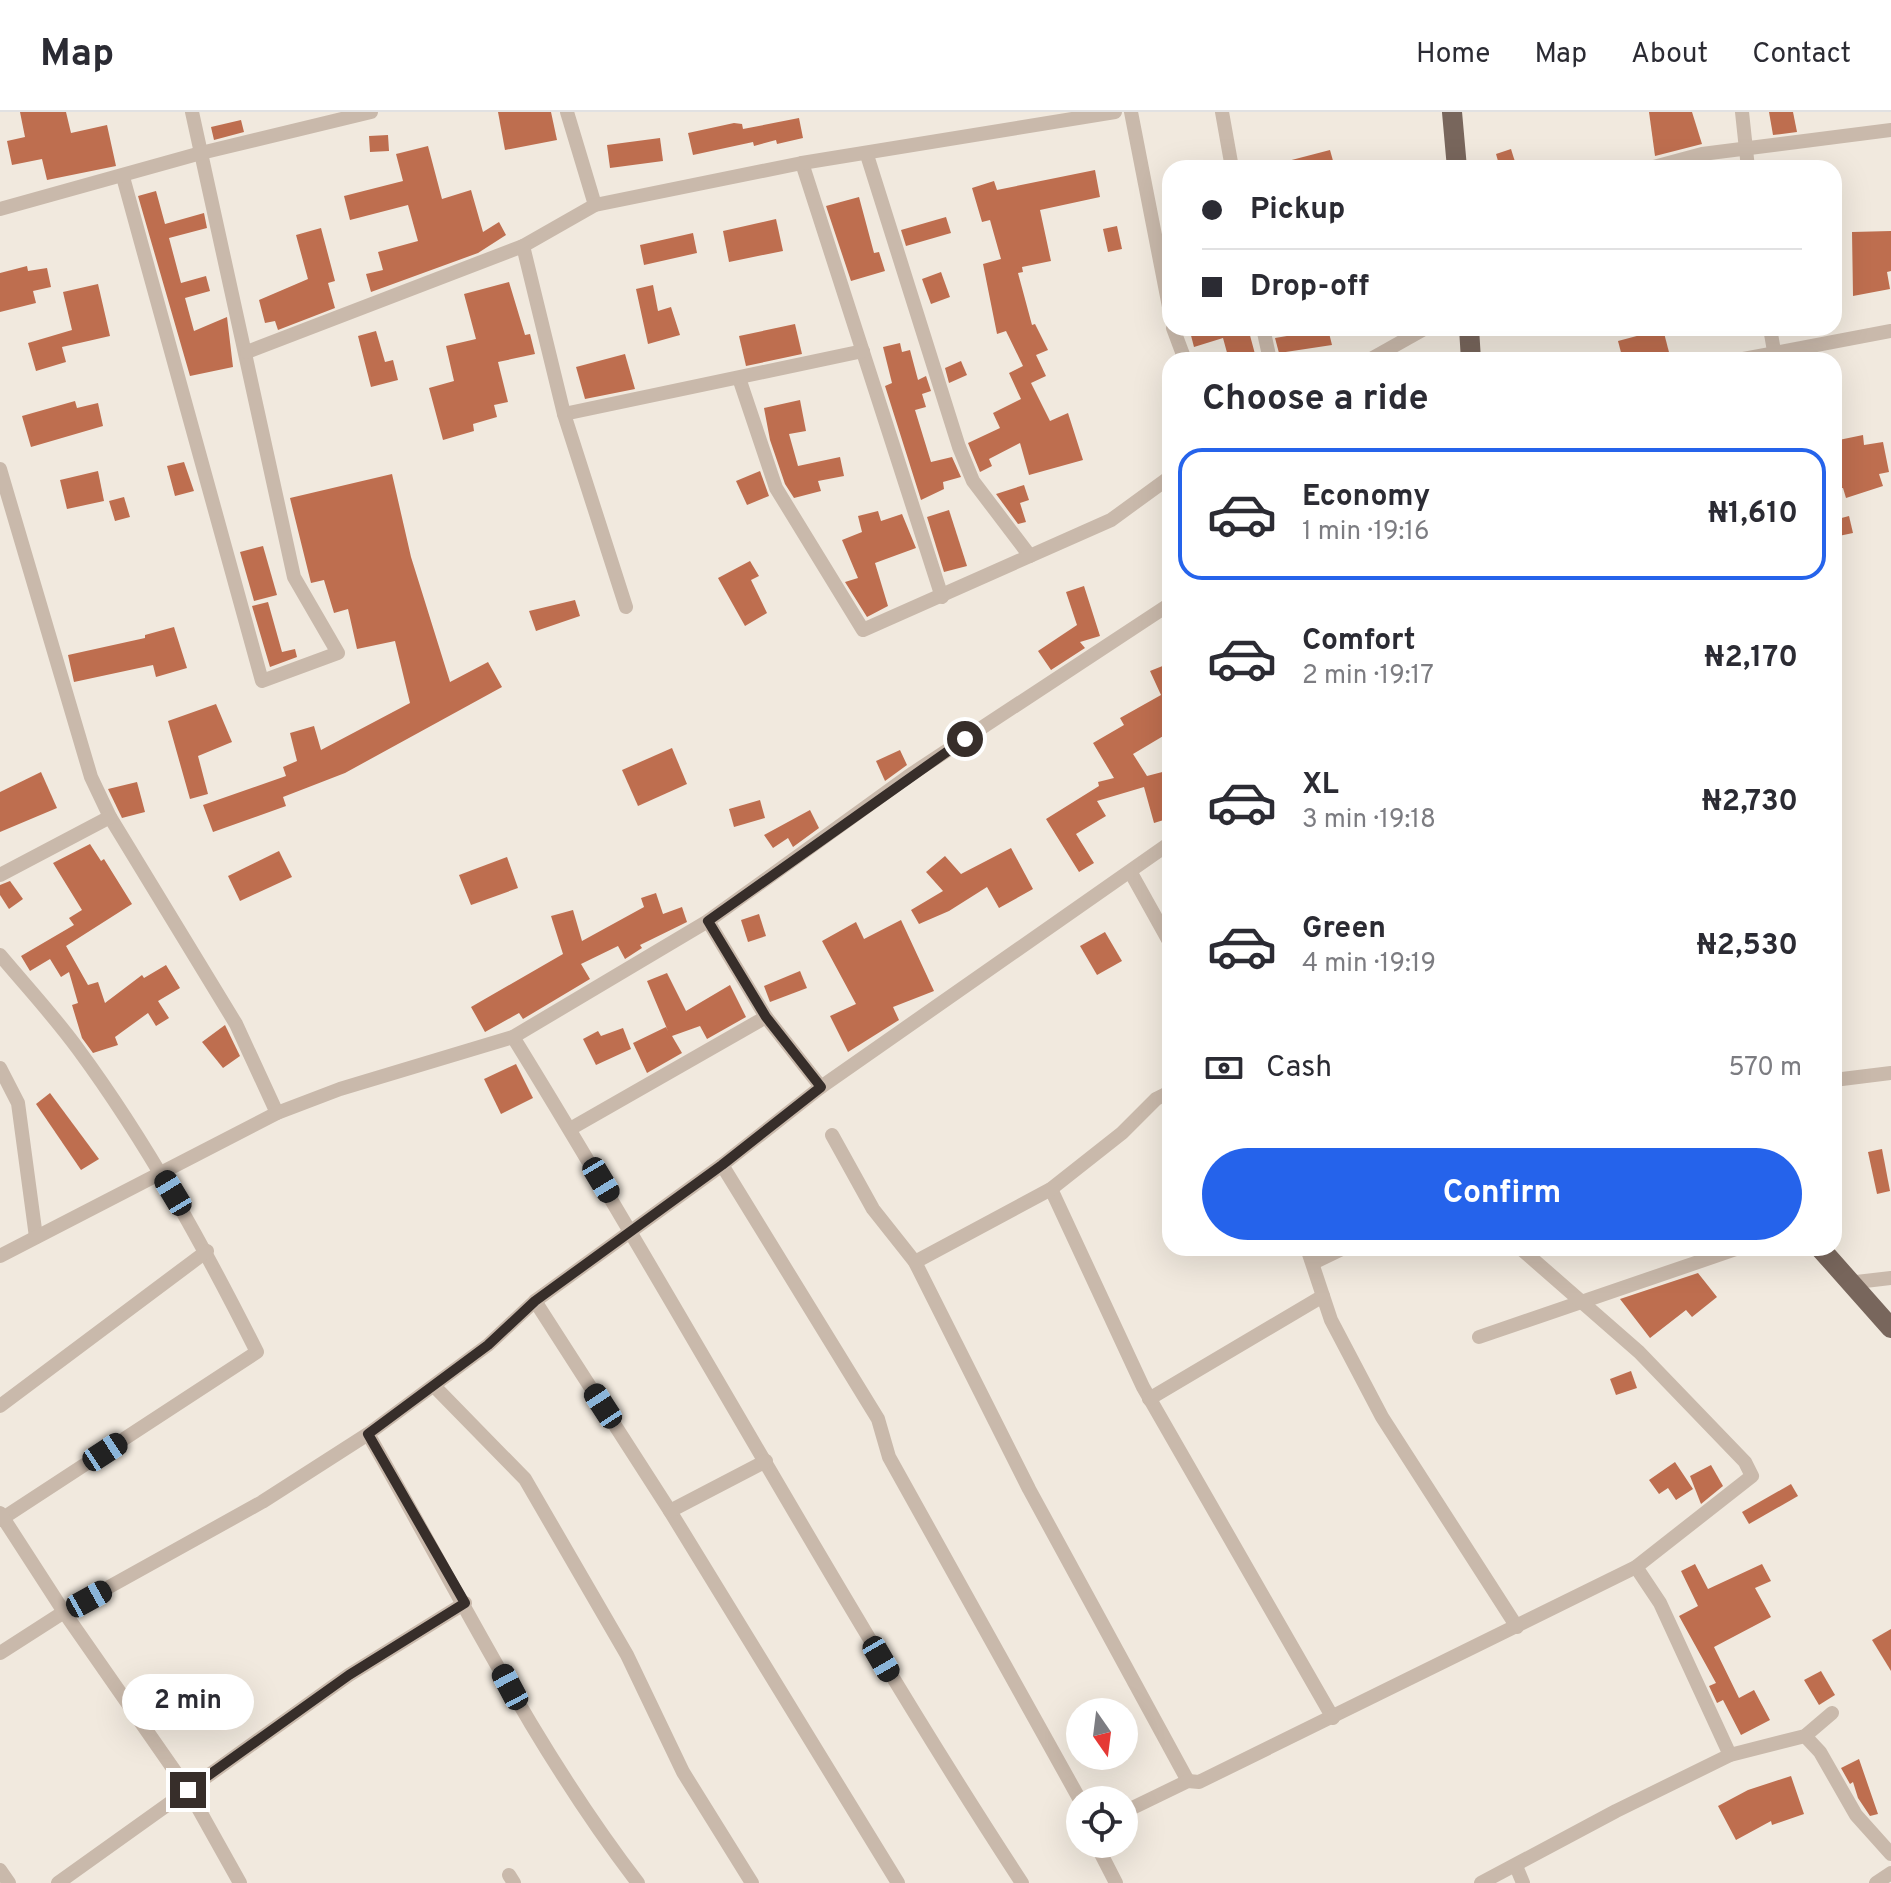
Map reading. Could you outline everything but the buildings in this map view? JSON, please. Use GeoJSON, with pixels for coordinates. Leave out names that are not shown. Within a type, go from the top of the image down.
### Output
{"type":"FeatureCollection","features":[{"type":"Feature","properties":{"kind":"main road"},"geometry":{"type":"LineString","coordinates":[[1452,112],[1456,160]]}},
{"type":"Feature","properties":{"kind":"main road"},"geometry":{"type":"LineString","coordinates":[[1826,1256],[1891,1328]]}},
{"type":"Feature","properties":{"kind":"street"},"geometry":{"type":"LineString","coordinates":[[123,177],[262,681],[338,653],[294,577],[192,112]]}},
{"type":"Feature","properties":{"kind":"street"},"geometry":{"type":"LineString","coordinates":[[0,209],[201,153],[369,112]]}},
{"type":"Feature","properties":{"kind":"street"},"geometry":{"type":"LineString","coordinates":[[567,112],[595,205]]}},
{"type":"Feature","properties":{"kind":"street"},"geometry":{"type":"LineString","coordinates":[[247,352],[523,246],[595,205],[802,163],[867,155],[1115,112]]}},
{"type":"Feature","properties":{"kind":"street"},"geometry":{"type":"LineString","coordinates":[[1131,112],[1162,271]]}},
{"type":"Feature","properties":{"kind":"street"},"geometry":{"type":"LineString","coordinates":[[1222,112],[1231,160]]}},
{"type":"Feature","properties":{"kind":"street"},"geometry":{"type":"LineString","coordinates":[[1742,112],[1747,160]]}},
{"type":"Feature","properties":{"kind":"street"},"geometry":{"type":"LineString","coordinates":[[1680,160],[1702,154],[1891,130]]}},
{"type":"Feature","properties":{"kind":"street"},"geometry":{"type":"LineString","coordinates":[[867,155],[959,447],[973,481],[1030,556]]}},
{"type":"Feature","properties":{"kind":"street"},"geometry":{"type":"LineString","coordinates":[[802,163],[942,597]]}},
{"type":"Feature","properties":{"kind":"street"},"geometry":{"type":"LineString","coordinates":[[523,246],[564,414],[626,607]]}},
{"type":"Feature","properties":{"kind":"street"},"geometry":{"type":"LineString","coordinates":[[1770,352],[1891,331]]}},
{"type":"Feature","properties":{"kind":"street"},"geometry":{"type":"LineString","coordinates":[[1383,352],[1412,336]]}},
{"type":"Feature","properties":{"kind":"street"},"geometry":{"type":"LineString","coordinates":[[1771,336],[1774,351]]}},
{"type":"Feature","properties":{"kind":"street"},"geometry":{"type":"LineString","coordinates":[[564,414],[863,351]]}},
{"type":"Feature","properties":{"kind":"street"},"geometry":{"type":"LineString","coordinates":[[739,378],[776,488],[863,630],[1111,520],[1162,483]]}},
{"type":"Feature","properties":{"kind":"street"},"geometry":{"type":"LineString","coordinates":[[0,469],[77,732],[110,817],[236,1024],[277,1113]]}},
{"type":"Feature","properties":{"kind":"street"},"geometry":{"type":"LineString","coordinates":[[0,1256],[277,1113],[340,1089],[513,1037],[708,921],[913,773],[1162,609]]}},
{"type":"Feature","properties":{"kind":"street"},"geometry":{"type":"LineString","coordinates":[[0,875],[110,817]]}},
{"type":"Feature","properties":{"kind":"street"},"geometry":{"type":"LineString","coordinates":[[0,1653],[64,1612],[262,1502],[368,1434],[435,1387],[535,1301],[722,1165],[821,1087],[1162,849]]}},
{"type":"Feature","properties":{"kind":"street"},"geometry":{"type":"LineString","coordinates":[[1131,873],[1162,929]]}},
{"type":"Feature","properties":{"kind":"street"},"geometry":{"type":"LineString","coordinates":[[708,921],[766,1017],[821,1087]]}},
{"type":"Feature","properties":{"kind":"street"},"geometry":{"type":"LineString","coordinates":[[0,955],[77,1048],[161,1174],[207,1251],[257,1352],[2,1517],[188,1790],[240,1883]]}},
{"type":"Feature","properties":{"kind":"street"},"geometry":{"type":"LineString","coordinates":[[570,1129],[766,1017]]}},
{"type":"Feature","properties":{"kind":"street"},"geometry":{"type":"LineString","coordinates":[[513,1037],[631,1230],[895,1684],[1022,1883]]}},
{"type":"Feature","properties":{"kind":"street"},"geometry":{"type":"LineString","coordinates":[[0,1068],[18,1103],[36,1237]]}},
{"type":"Feature","properties":{"kind":"street"},"geometry":{"type":"LineString","coordinates":[[1842,1079],[1891,1073]]}},
{"type":"Feature","properties":{"kind":"street"},"geometry":{"type":"LineString","coordinates":[[915,1262],[1051,1189],[1122,1133],[1162,1096]]}},
{"type":"Feature","properties":{"kind":"street"},"geometry":{"type":"LineString","coordinates":[[832,1135],[873,1209],[915,1262],[1029,1489],[1188,1781]]}},
{"type":"Feature","properties":{"kind":"street"},"geometry":{"type":"LineString","coordinates":[[722,1165],[878,1419],[889,1457],[1072,1786]]}},
{"type":"Feature","properties":{"kind":"street"},"geometry":{"type":"LineString","coordinates":[[1051,1189],[1149,1399],[1333,1718]]}},
{"type":"Feature","properties":{"kind":"street"},"geometry":{"type":"LineString","coordinates":[[0,1406],[207,1251]]}},
{"type":"Feature","properties":{"kind":"street"},"geometry":{"type":"LineString","coordinates":[[1310,1256],[1331,1320],[1382,1417],[1517,1627]]}},
{"type":"Feature","properties":{"kind":"street"},"geometry":{"type":"LineString","coordinates":[[1313,1263],[1327,1256]]}},
{"type":"Feature","properties":{"kind":"street"},"geometry":{"type":"LineString","coordinates":[[1138,1805],[1188,1781],[1199,1782],[1333,1718],[1636,1567],[1740,1489],[1752,1476],[1745,1462],[1639,1352],[1529,1256]]}},
{"type":"Feature","properties":{"kind":"street"},"geometry":{"type":"LineString","coordinates":[[1479,1337],[1716,1256]]}},
{"type":"Feature","properties":{"kind":"street"},"geometry":{"type":"LineString","coordinates":[[1848,1283],[1891,1278]]}},
{"type":"Feature","properties":{"kind":"street"},"geometry":{"type":"LineString","coordinates":[[1149,1399],[1323,1296]]}},
{"type":"Feature","properties":{"kind":"street"},"geometry":{"type":"LineString","coordinates":[[535,1301],[670,1511],[898,1883]]}},
{"type":"Feature","properties":{"kind":"street"},"geometry":{"type":"LineString","coordinates":[[435,1387],[525,1479],[627,1655],[683,1772],[752,1883]]}},
{"type":"Feature","properties":{"kind":"street"},"geometry":{"type":"LineString","coordinates":[[368,1434],[465,1603],[525,1716],[588,1818],[638,1883]]}},
{"type":"Feature","properties":{"kind":"street"},"geometry":{"type":"LineString","coordinates":[[670,1511],[766,1461]]}},
{"type":"Feature","properties":{"kind":"street"},"geometry":{"type":"LineString","coordinates":[[1636,1567],[1660,1603],[1730,1755]]}},
{"type":"Feature","properties":{"kind":"street"},"geometry":{"type":"LineString","coordinates":[[58,1883],[349,1675],[465,1603]]}},
{"type":"Feature","properties":{"kind":"street"},"geometry":{"type":"LineString","coordinates":[[1481,1883],[1730,1755],[1805,1736],[1832,1713]]}},
{"type":"Feature","properties":{"kind":"street"},"geometry":{"type":"LineString","coordinates":[[1805,1736],[1820,1752],[1856,1815],[1891,1854]]}},
{"type":"Feature","properties":{"kind":"street"},"geometry":{"type":"LineString","coordinates":[[1103,1858],[1116,1883]]}},
{"type":"Feature","properties":{"kind":"street"},"geometry":{"type":"LineString","coordinates":[[1516,1866],[1523,1883]]}},
{"type":"Feature","properties":{"kind":"street"},"geometry":{"type":"LineString","coordinates":[[0,1870],[9,1883]]}},
{"type":"Feature","properties":{"kind":"street"},"geometry":{"type":"LineString","coordinates":[[1876,1883],[1891,1873]]}},
{"type":"Feature","properties":{"kind":"route"},"geometry":{"type":"LineString","coordinates":[[188,1790],[349,1675],[465,1603],[368,1434],[488,1345],[535,1301],[722,1165],[821,1087],[766,1017],[708,921],[965,739]]}}]}
